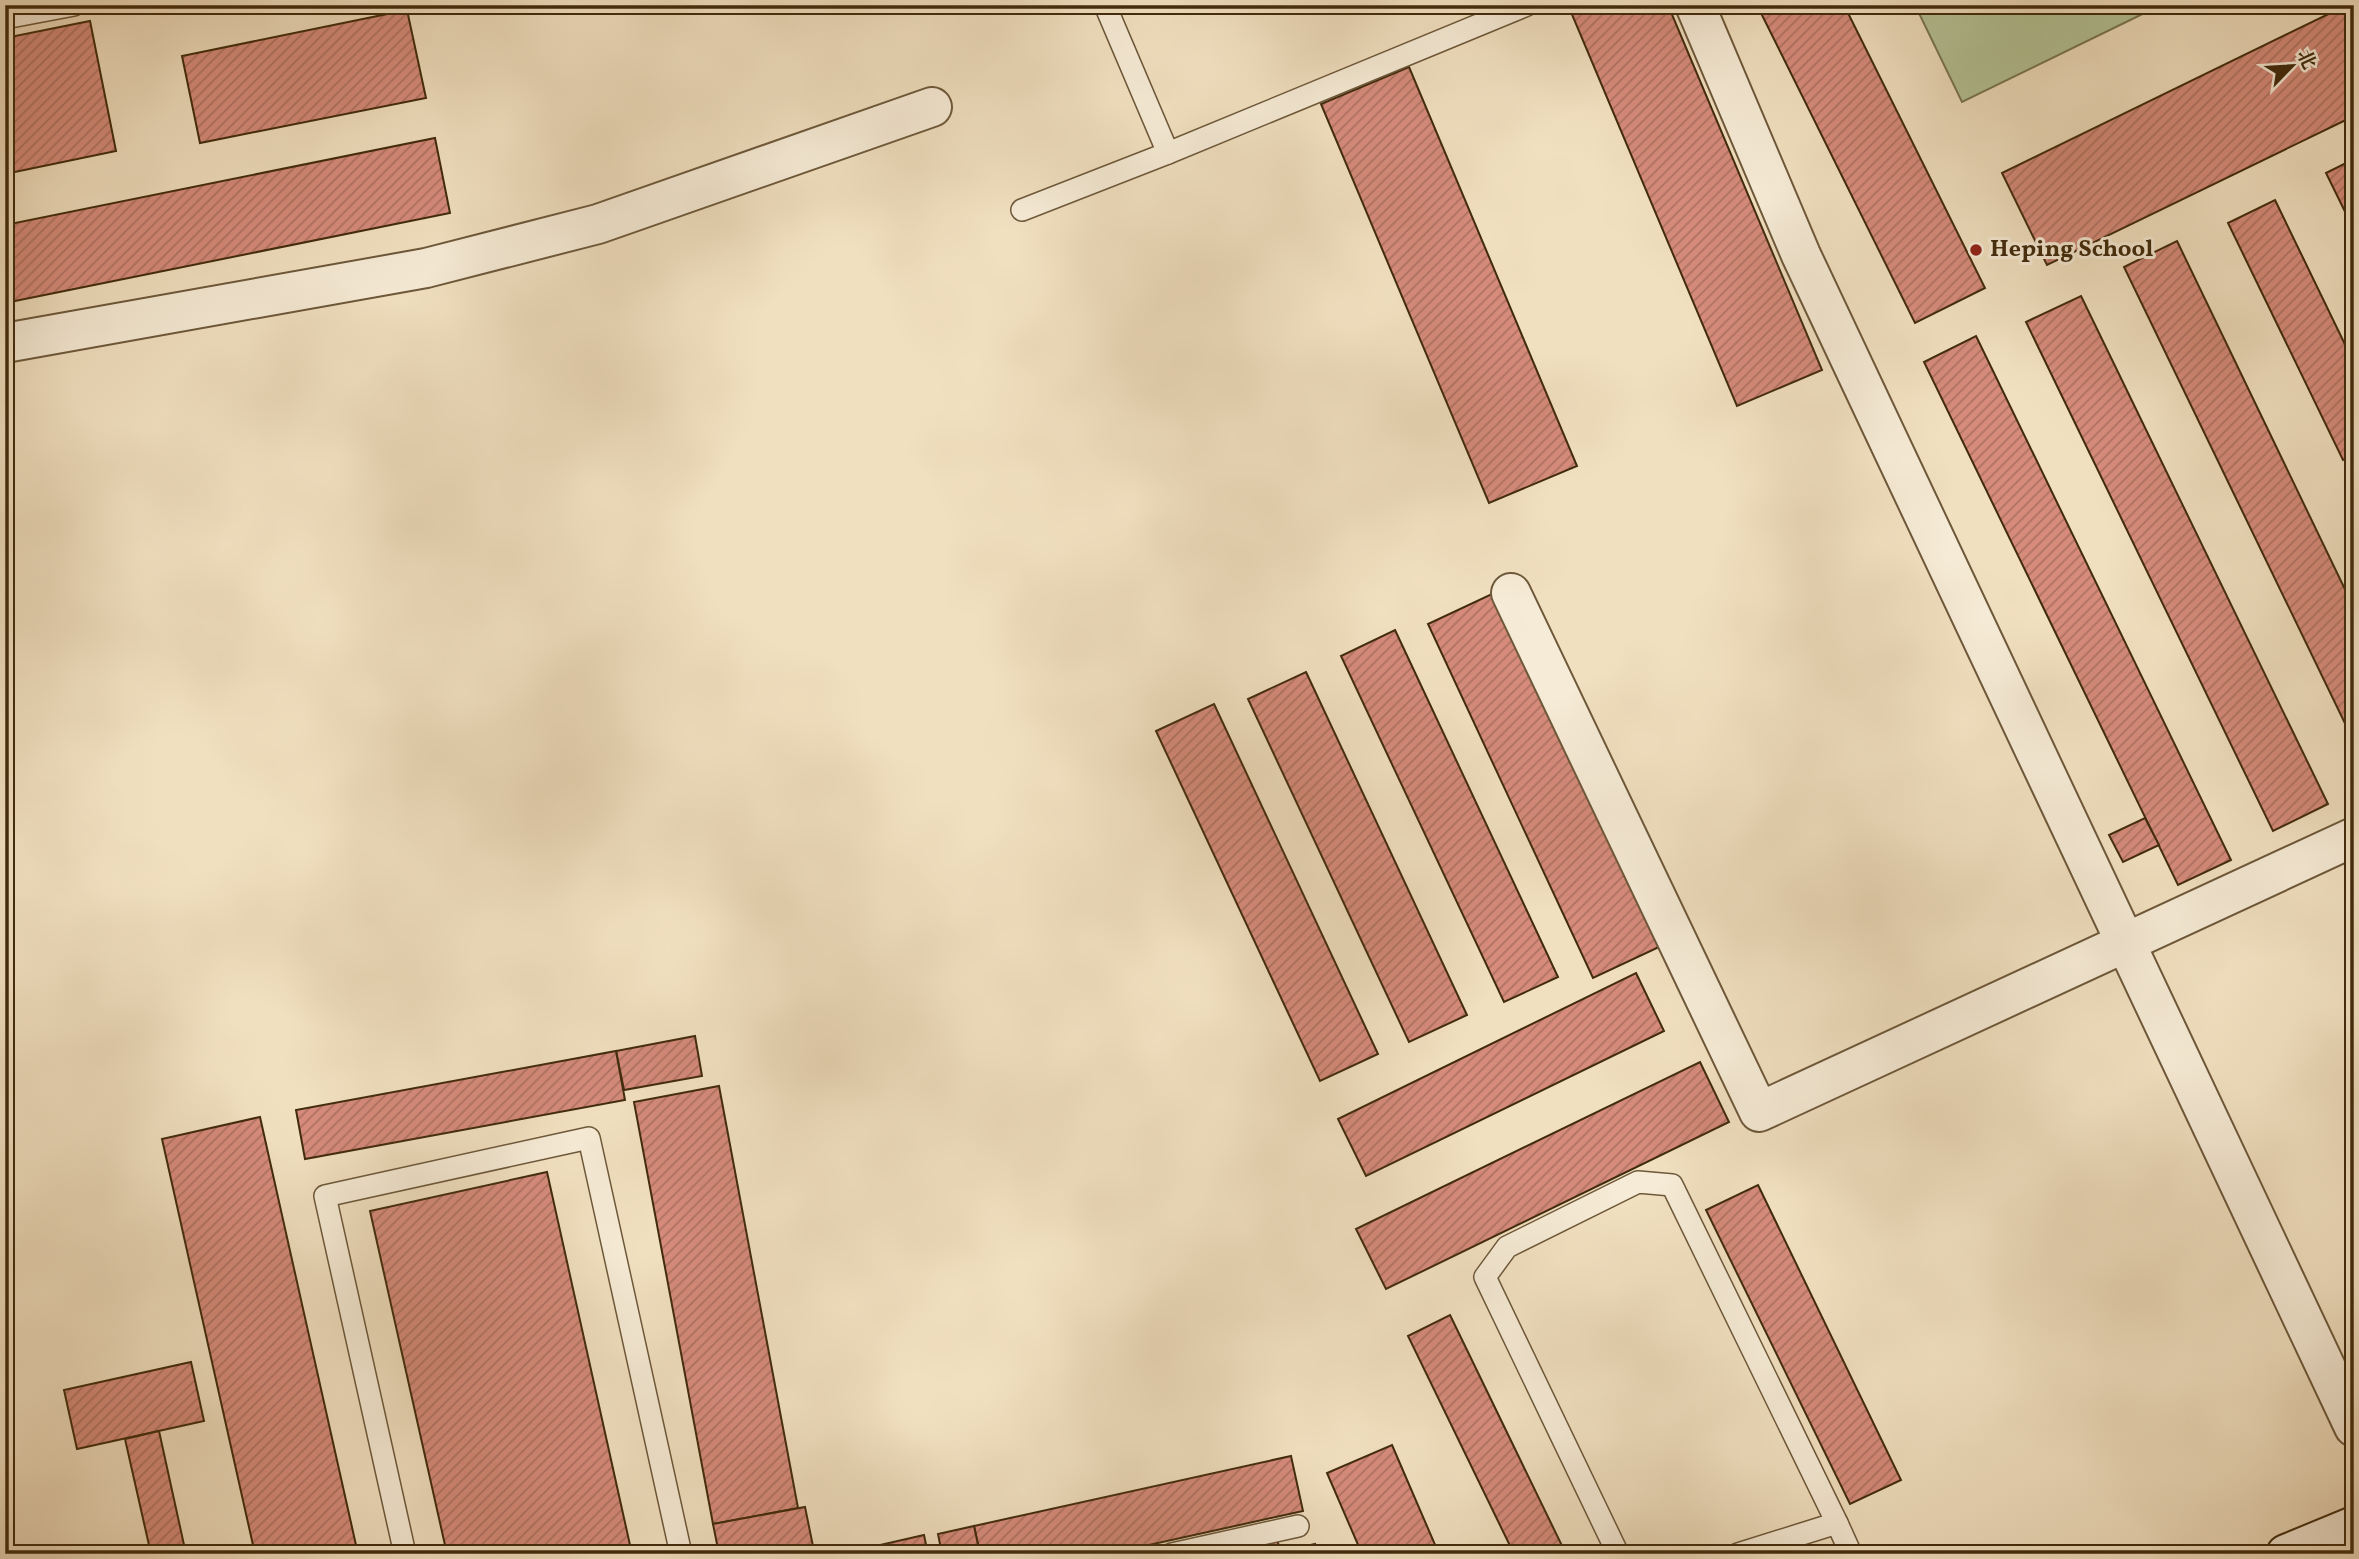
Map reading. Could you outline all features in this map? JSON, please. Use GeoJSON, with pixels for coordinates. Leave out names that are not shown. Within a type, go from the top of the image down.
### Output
{"type":"FeatureCollection","features":[{"type":"Feature","properties":{"kind":"street"},"geometry":{"type":"LineString","coordinates":[[1695,5],[1801,255],[2354,1427]]}},
{"type":"Feature","properties":{"kind":"street"},"geometry":{"type":"LineString","coordinates":[[5,343],[426,268],[598,224],[932,107]]}},
{"type":"Feature","properties":{"kind":"street"},"geometry":{"type":"LineString","coordinates":[[1511,593],[1759,1112],[2354,837]]}},
{"type":"Feature","properties":{"kind":"street"},"geometry":{"type":"LineString","coordinates":[[2286,1554],[2354,1526]]}},
{"type":"Feature","properties":{"kind":"lane"},"geometry":{"type":"LineString","coordinates":[[5,18],[74,5]]}},
{"type":"Feature","properties":{"kind":"lane"},"geometry":{"type":"LineString","coordinates":[[1105,5],[1168,153]]}},
{"type":"Feature","properties":{"kind":"lane"},"geometry":{"type":"LineString","coordinates":[[1022,209],[1168,153],[1527,5]]}},
{"type":"Feature","properties":{"kind":"lane"},"geometry":{"type":"LineString","coordinates":[[405,1554],[326,1196],[589,1138],[681,1554]]}},
{"type":"Feature","properties":{"kind":"lane"},"geometry":{"type":"LineString","coordinates":[[1618,1554],[1485,1276],[1507,1247],[1637,1182],[1672,1185],[1851,1554]]}},
{"type":"Feature","properties":{"kind":"lane"},"geometry":{"type":"LineString","coordinates":[[1738,1554],[1837,1523]]}},
{"type":"Feature","properties":{"kind":"lane"},"geometry":{"type":"LineString","coordinates":[[1172,1554],[1298,1526]]}},
{"type":"Feature","properties":{"kind":"green space"},"geometry":{"type":"Polygon","coordinates":[[[1915,5],[2161,5],[1962,102],[1915,5]]]}},
{"type":"Feature","properties":{"kind":"building"},"geometry":{"type":"Polygon","coordinates":[[[1568,5],[1668,5],[1822,370],[1737,406],[1568,5]]]}},
{"type":"Feature","properties":{"kind":"building"},"geometry":{"type":"Polygon","coordinates":[[[1757,5],[1844,5],[1985,288],[1915,323],[1757,5]]]}},
{"type":"Feature","properties":{"kind":"building"},"geometry":{"type":"Polygon","coordinates":[[[2347,5],[2354,5],[2354,116],[2047,265],[2002,173],[2347,5]]]}},
{"type":"Feature","properties":{"kind":"building"},"geometry":{"type":"Polygon","coordinates":[[[407,10],[426,98],[200,143],[182,56],[407,10]]]}},
{"type":"Feature","properties":{"kind":"building"},"geometry":{"type":"Polygon","coordinates":[[[90,21],[116,151],[5,174],[5,38],[90,21]]]}},
{"type":"Feature","properties":{"kind":"building"},"geometry":{"type":"Polygon","coordinates":[[[1409,67],[1577,466],[1489,503],[1321,104],[1409,67]]]}},
{"type":"Feature","properties":{"kind":"building"},"geometry":{"type":"Polygon","coordinates":[[[435,138],[450,213],[5,303],[5,225],[435,138]]]}},
{"type":"Feature","properties":{"kind":"building"},"geometry":{"type":"Polygon","coordinates":[[[2354,159],[2354,230],[2326,173],[2354,159]]]}},
{"type":"Feature","properties":{"kind":"building"},"geometry":{"type":"Polygon","coordinates":[[[2275,200],[2354,363],[2354,455],[2343,460],[2228,223],[2275,200]]]}},
{"type":"Feature","properties":{"kind":"building"},"geometry":{"type":"Polygon","coordinates":[[[2177,241],[2354,608],[2354,742],[2124,267],[2177,241]]]}},
{"type":"Feature","properties":{"kind":"building"},"geometry":{"type":"Polygon","coordinates":[[[2081,296],[2328,804],[2273,831],[2026,322],[2081,296]]]}},
{"type":"Feature","properties":{"kind":"building"},"geometry":{"type":"Polygon","coordinates":[[[1976,336],[2231,860],[2178,885],[1924,362],[1976,336]]]}},
{"type":"Feature","properties":{"kind":"building"},"geometry":{"type":"Polygon","coordinates":[[[1494,593],[1659,947],[1593,978],[1428,624],[1494,593]]]}},
{"type":"Feature","properties":{"kind":"building"},"geometry":{"type":"Polygon","coordinates":[[[1395,630],[1558,977],[1504,1002],[1341,656],[1395,630]]]}},
{"type":"Feature","properties":{"kind":"building"},"geometry":{"type":"Polygon","coordinates":[[[1306,672],[1467,1015],[1409,1042],[1248,699],[1306,672]]]}},
{"type":"Feature","properties":{"kind":"building"},"geometry":{"type":"Polygon","coordinates":[[[1214,704],[1378,1054],[1320,1081],[1156,731],[1214,704]]]}},
{"type":"Feature","properties":{"kind":"building"},"geometry":{"type":"Polygon","coordinates":[[[2145,818],[2159,845],[2123,862],[2109,835],[2145,818]]]}},
{"type":"Feature","properties":{"kind":"building"},"geometry":{"type":"Polygon","coordinates":[[[1636,973],[1664,1031],[1366,1176],[1338,1119],[1636,973]]]}},
{"type":"Feature","properties":{"kind":"building"},"geometry":{"type":"Polygon","coordinates":[[[695,1036],[702,1076],[624,1090],[616,1051],[695,1036]]]}},
{"type":"Feature","properties":{"kind":"building"},"geometry":{"type":"Polygon","coordinates":[[[616,1051],[625,1100],[305,1159],[296,1110],[616,1051]]]}},
{"type":"Feature","properties":{"kind":"building"},"geometry":{"type":"Polygon","coordinates":[[[1700,1062],[1729,1122],[1386,1289],[1356,1229],[1700,1062]]]}},
{"type":"Feature","properties":{"kind":"building"},"geometry":{"type":"Polygon","coordinates":[[[719,1086],[798,1508],[713,1524],[634,1102],[719,1086]]]}},
{"type":"Feature","properties":{"kind":"building"},"geometry":{"type":"Polygon","coordinates":[[[260,1117],[358,1554],[255,1554],[162,1139],[260,1117]]]}},
{"type":"Feature","properties":{"kind":"building"},"geometry":{"type":"Polygon","coordinates":[[[547,1172],[632,1554],[447,1554],[370,1211],[547,1172]]]}},
{"type":"Feature","properties":{"kind":"building"},"geometry":{"type":"Polygon","coordinates":[[[1758,1185],[1901,1480],[1850,1504],[1706,1210],[1758,1185]]]}},
{"type":"Feature","properties":{"kind":"building"},"geometry":{"type":"Polygon","coordinates":[[[1450,1315],[1566,1554],[1514,1554],[1408,1336],[1450,1315]]]}},
{"type":"Feature","properties":{"kind":"building"},"geometry":{"type":"Polygon","coordinates":[[[191,1362],[204,1421],[77,1449],[64,1390],[191,1362]]]}},
{"type":"Feature","properties":{"kind":"building"},"geometry":{"type":"Polygon","coordinates":[[[159,1431],[186,1554],[151,1554],[125,1439],[159,1431]]]}},
{"type":"Feature","properties":{"kind":"building"},"geometry":{"type":"Polygon","coordinates":[[[1392,1445],[1439,1554],[1362,1554],[1327,1473],[1392,1445]]]}},
{"type":"Feature","properties":{"kind":"building"},"geometry":{"type":"Polygon","coordinates":[[[1291,1456],[1303,1511],[1108,1554],[980,1554],[974,1526],[1291,1456]]]}},
{"type":"Feature","properties":{"kind":"building"},"geometry":{"type":"Polygon","coordinates":[[[805,1507],[814,1551],[799,1554],[719,1554],[713,1524],[805,1507]]]}},
{"type":"Feature","properties":{"kind":"building"},"geometry":{"type":"Polygon","coordinates":[[[974,1526],[980,1554],[942,1554],[938,1534],[974,1526]]]}},
{"type":"Feature","properties":{"kind":"building"},"geometry":{"type":"Polygon","coordinates":[[[924,1535],[928,1554],[868,1554],[867,1548],[924,1535]]]}},
{"type":"Feature","properties":{"kind":"building"},"geometry":{"type":"Polygon","coordinates":[[[1277,1538],[1280,1552],[1315,1544],[1317,1554],[1263,1554],[1260,1541],[1277,1538]]]}},
{"type":"Feature","properties":{"kind":"place","name":"Heping School"},"geometry":{"type":"Point","coordinates":[1976,250]}}]}
